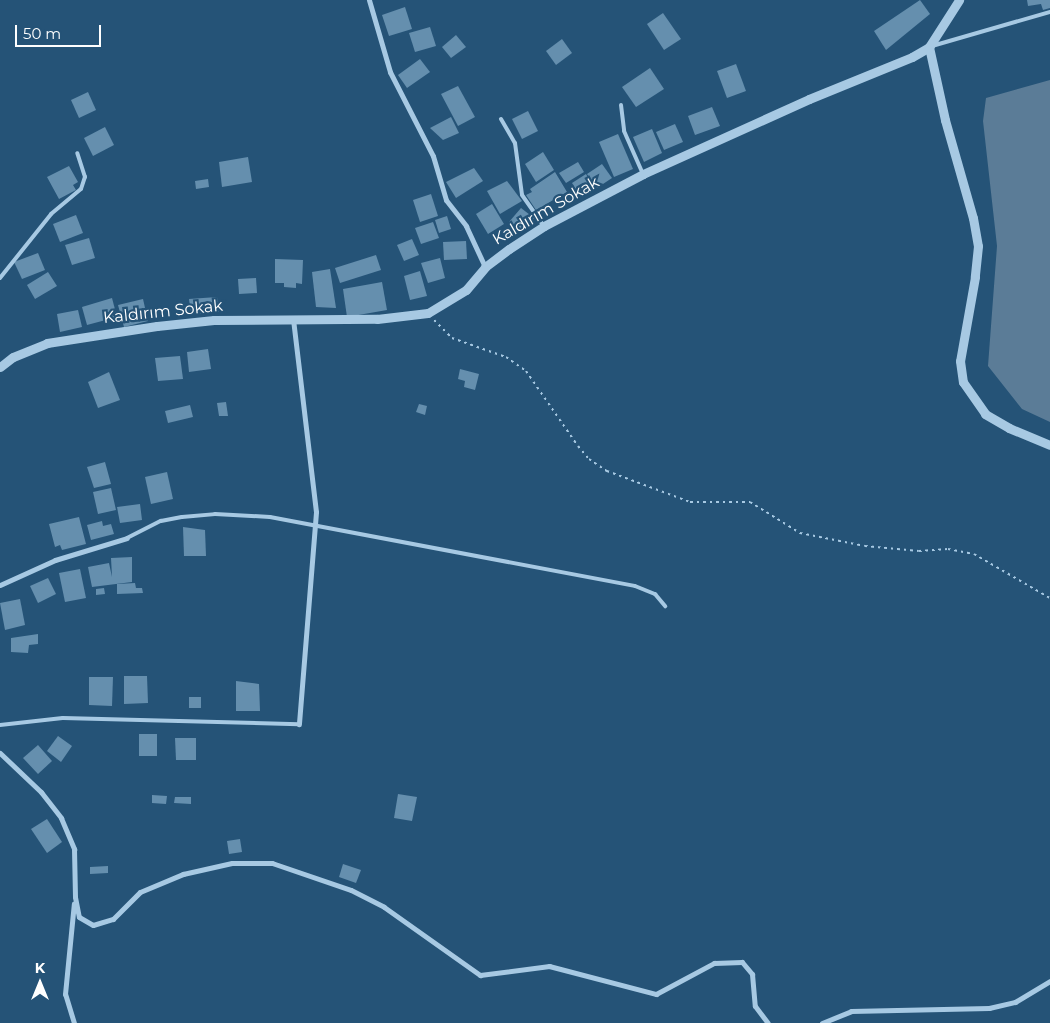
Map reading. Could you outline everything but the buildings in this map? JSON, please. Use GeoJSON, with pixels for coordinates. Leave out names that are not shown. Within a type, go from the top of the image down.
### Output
{"type":"FeatureCollection","features":[{"type":"Feature","properties":{"kind":"street"},"geometry":{"type":"LineString","coordinates":[[370,0],[390,72],[433,156],[446,200],[466,226],[485,267]]}},
{"type":"Feature","properties":{"kind":"street","name":"Kaldırım Sokak"},"geometry":{"type":"LineString","coordinates":[[0,366],[28,350],[68,338],[214,320],[377,319],[428,312],[466,290],[485,267],[544,226],[643,174],[809,99],[912,57],[929,47],[959,0]]}},
{"type":"Feature","properties":{"kind":"street"},"geometry":{"type":"LineString","coordinates":[[929,47],[945,120],[974,218],[978,246],[975,277],[960,361],[963,382],[985,414],[1009,428],[1050,445]]}},
{"type":"Feature","properties":{"kind":"street"},"geometry":{"type":"LineString","coordinates":[[293,319],[299,351],[315,523],[299,724]]}},
{"type":"Feature","properties":{"kind":"street"},"geometry":{"type":"LineString","coordinates":[[0,585],[55,560],[127,538]]}},
{"type":"Feature","properties":{"kind":"street"},"geometry":{"type":"LineString","coordinates":[[0,753],[42,792],[61,818],[74,848],[75,897],[65,994],[74,1023]]}},
{"type":"Feature","properties":{"kind":"street"},"geometry":{"type":"LineString","coordinates":[[75,897],[79,917],[93,925],[104,923],[140,892],[183,874],[232,863],[272,863],[351,890],[384,907],[480,975],[549,966],[656,994],[714,963],[742,962],[752,974],[755,1006],[768,1023]]}},
{"type":"Feature","properties":{"kind":"street"},"geometry":{"type":"LineString","coordinates":[[822,1023],[851,1010],[989,1008],[1015,1002],[1050,981]]}},
{"type":"Feature","properties":{"kind":"lane"},"geometry":{"type":"LineString","coordinates":[[929,47],[1050,12]]}},
{"type":"Feature","properties":{"kind":"lane"},"geometry":{"type":"LineString","coordinates":[[621,105],[624,131],[643,174]]}},
{"type":"Feature","properties":{"kind":"lane"},"geometry":{"type":"LineString","coordinates":[[501,119],[514,144],[522,195],[544,226]]}},
{"type":"Feature","properties":{"kind":"lane"},"geometry":{"type":"LineString","coordinates":[[0,278],[51,214],[81,189],[85,177],[76,153]]}},
{"type":"Feature","properties":{"kind":"lane"},"geometry":{"type":"LineString","coordinates":[[127,538],[162,521],[215,514],[315,523],[461,555],[635,586],[655,594],[665,606]]}},
{"type":"Feature","properties":{"kind":"lane"},"geometry":{"type":"LineString","coordinates":[[0,725],[63,718],[299,724]]}},
{"type":"Feature","properties":{"kind":"path"},"geometry":{"type":"LineString","coordinates":[[428,312],[452,338],[506,357],[526,371],[578,446],[589,459],[607,471],[690,502],[750,502],[800,533],[873,547],[919,551],[948,549],[974,554],[1050,598]]}},
{"type":"Feature","properties":{"kind":"water"},"geometry":{"type":"Polygon","coordinates":[[[1050,80],[1050,422],[1022,409],[988,366],[997,246],[983,121],[986,98],[1050,80]]]}}]}
